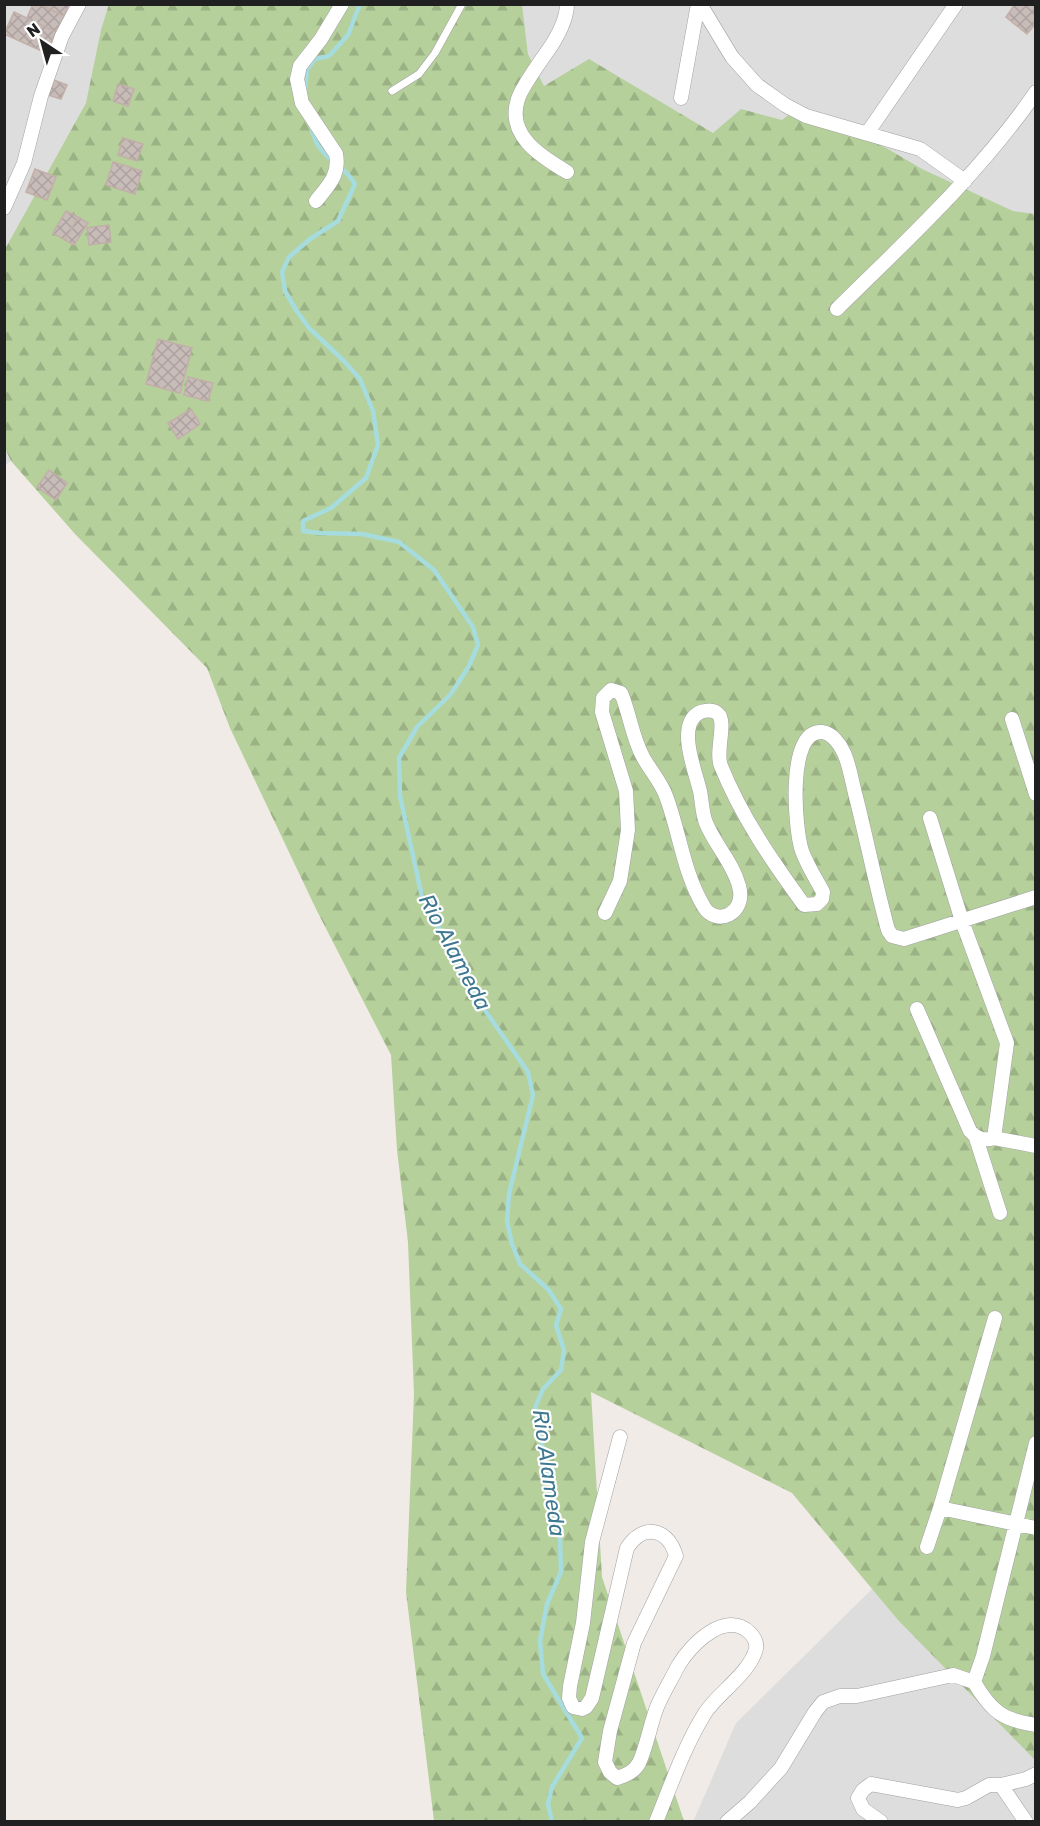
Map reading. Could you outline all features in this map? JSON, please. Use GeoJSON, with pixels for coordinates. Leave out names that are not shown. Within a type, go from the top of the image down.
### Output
{"type":"FeatureCollection","features":[{"type":"Feature","properties":{"kind":"street"},"geometry":{"type":"LineString","coordinates":[[4,208],[24,163],[41,96],[58,46],[78,4]]}},
{"type":"Feature","properties":{"kind":"street"},"geometry":{"type":"LineString","coordinates":[[316,201],[332,181],[338,164],[336,154],[302,103],[297,79],[300,66],[321,39],[342,4]]}},
{"type":"Feature","properties":{"kind":"street"},"geometry":{"type":"LineString","coordinates":[[567,4],[567,11],[557,36],[518,98],[515,118],[521,136],[542,157],[567,172]]}},
{"type":"Feature","properties":{"kind":"street"},"geometry":{"type":"LineString","coordinates":[[681,98],[699,4]]}},
{"type":"Feature","properties":{"kind":"street"},"geometry":{"type":"LineString","coordinates":[[699,4],[732,57],[758,85],[785,105],[806,116],[868,132],[920,149],[965,181]]}},
{"type":"Feature","properties":{"kind":"street"},"geometry":{"type":"LineString","coordinates":[[868,132],[956,4]]}},
{"type":"Feature","properties":{"kind":"street"},"geometry":{"type":"LineString","coordinates":[[837,309],[965,181],[1015,122],[1035,92]]}},
{"type":"Feature","properties":{"kind":"street"},"geometry":{"type":"LineString","coordinates":[[604,913],[620,881],[628,830],[626,791],[602,712],[603,698],[611,690],[621,693],[642,755],[665,794],[693,887],[706,910],[715,916],[727,916],[738,908],[742,896],[736,874],[705,822],[688,747],[689,732],[694,716],[700,712],[714,711],[720,715],[722,721],[718,760],[733,795],[761,843],[804,905],[817,904],[822,899],[823,892],[802,851],[795,808],[797,765],[804,743],[810,735],[821,732],[833,736],[844,753],[868,842],[888,930],[892,936],[904,939],[1035,897]]}},
{"type":"Feature","properties":{"kind":"street"},"geometry":{"type":"LineString","coordinates":[[1012,719],[1035,794]]}},
{"type":"Feature","properties":{"kind":"street"},"geometry":{"type":"LineString","coordinates":[[930,818],[962,921],[1007,1043],[994,1138]]}},
{"type":"Feature","properties":{"kind":"street"},"geometry":{"type":"LineString","coordinates":[[917,1009],[970,1131],[976,1138],[1000,1213]]}},
{"type":"Feature","properties":{"kind":"street"},"geometry":{"type":"LineString","coordinates":[[976,1138],[987,1140],[994,1138],[1035,1146]]}},
{"type":"Feature","properties":{"kind":"street"},"geometry":{"type":"LineString","coordinates":[[927,1547],[995,1318]]}},
{"type":"Feature","properties":{"kind":"street"},"geometry":{"type":"LineString","coordinates":[[620,1437],[592,1542],[583,1623],[570,1686],[569,1698],[573,1707],[582,1709],[592,1698],[627,1548],[634,1537],[654,1531],[666,1536],[676,1556],[634,1643],[610,1731],[605,1762],[610,1772],[616,1778],[628,1774],[638,1765],[657,1706],[683,1657],[700,1639],[730,1624],[745,1628],[754,1637],[756,1648],[748,1664],[706,1712],[681,1760],[656,1821]]}},
{"type":"Feature","properties":{"kind":"street"},"geometry":{"type":"LineString","coordinates":[[974,1682],[983,1656],[1035,1443]]}},
{"type":"Feature","properties":{"kind":"street"},"geometry":{"type":"LineString","coordinates":[[940,1508],[1035,1528]]}},
{"type":"Feature","properties":{"kind":"street"},"geometry":{"type":"LineString","coordinates":[[728,1821],[750,1802],[781,1768],[823,1702],[840,1696],[857,1696],[952,1675],[974,1682],[985,1702],[996,1712],[1015,1722],[1035,1725]]}},
{"type":"Feature","properties":{"kind":"street"},"geometry":{"type":"LineString","coordinates":[[881,1821],[863,1809],[858,1798],[871,1784],[958,1800],[988,1785],[1000,1785],[1026,1779],[1035,1774]]}},
{"type":"Feature","properties":{"kind":"street"},"geometry":{"type":"LineString","coordinates":[[1000,1785],[1026,1821]]}},
{"type":"Feature","properties":{"kind":"lane"},"geometry":{"type":"LineString","coordinates":[[392,91],[419,74],[435,53],[462,4]]}},
{"type":"Feature","properties":{"kind":"shaded area"},"geometry":{"type":"Polygon","coordinates":[[[4,5],[1035,5],[1035,368],[544,87],[528,54],[525,31],[5,465],[4,5]]]}},
{"type":"Feature","properties":{"kind":"shaded area"},"geometry":{"type":"Polygon","coordinates":[[[1035,683],[1035,1821],[693,1822],[736,1723],[872,1589],[1035,683]]]}},
{"type":"Feature","properties":{"kind":"green space"},"geometry":{"type":"Polygon","coordinates":[[[109,4],[522,5],[528,54],[544,86],[589,59],[713,133],[741,109],[782,120],[800,106],[888,149],[922,169],[1013,211],[1035,214],[1035,1760],[898,1620],[792,1493],[591,1392],[602,1577],[684,1821],[434,1821],[406,1592],[414,1394],[408,1242],[397,1150],[391,1055],[316,909],[230,728],[207,668],[75,534],[11,461],[4,446],[4,251],[86,103],[101,30],[109,4]]]}},
{"type":"Feature","properties":{"kind":"building"},"geometry":{"type":"Polygon","coordinates":[[[33,4],[39,4],[64,16],[56,32],[27,18],[33,4]]]}},
{"type":"Feature","properties":{"kind":"building"},"geometry":{"type":"Polygon","coordinates":[[[39,4],[69,4],[64,16],[39,4]]]}},
{"type":"Feature","properties":{"kind":"building"},"geometry":{"type":"Polygon","coordinates":[[[1015,4],[1036,4],[1036,23],[1027,34],[1006,17],[1015,4]]]}},
{"type":"Feature","properties":{"kind":"building"},"geometry":{"type":"Polygon","coordinates":[[[14,12],[56,32],[46,53],[4,34],[14,12]]]}},
{"type":"Feature","properties":{"kind":"building"},"geometry":{"type":"Polygon","coordinates":[[[51,79],[67,85],[61,99],[45,94],[51,79]]]}},
{"type":"Feature","properties":{"kind":"building"},"geometry":{"type":"Polygon","coordinates":[[[118,84],[134,89],[128,106],[113,101],[118,84]]]}},
{"type":"Feature","properties":{"kind":"building"},"geometry":{"type":"Polygon","coordinates":[[[123,138],[143,144],[137,161],[118,155],[123,138]]]}},
{"type":"Feature","properties":{"kind":"building"},"geometry":{"type":"Polygon","coordinates":[[[113,162],[142,171],[135,194],[106,185],[113,162]]]}},
{"type":"Feature","properties":{"kind":"building"},"geometry":{"type":"Polygon","coordinates":[[[35,169],[56,177],[47,200],[26,192],[35,169]]]}},
{"type":"Feature","properties":{"kind":"building"},"geometry":{"type":"Polygon","coordinates":[[[66,211],[78,217],[65,240],[53,233],[66,211]]]}},
{"type":"Feature","properties":{"kind":"building"},"geometry":{"type":"Polygon","coordinates":[[[78,217],[88,223],[74,245],[65,240],[78,217]]]}},
{"type":"Feature","properties":{"kind":"building"},"geometry":{"type":"Polygon","coordinates":[[[109,225],[111,242],[89,245],[87,228],[109,225]]]}},
{"type":"Feature","properties":{"kind":"building"},"geometry":{"type":"Polygon","coordinates":[[[158,339],[192,348],[180,393],[146,384],[158,339]]]}},
{"type":"Feature","properties":{"kind":"building"},"geometry":{"type":"Polygon","coordinates":[[[188,377],[213,383],[208,401],[184,395],[188,377]]]}},
{"type":"Feature","properties":{"kind":"building"},"geometry":{"type":"Polygon","coordinates":[[[191,409],[200,424],[178,439],[168,423],[191,409]]]}},
{"type":"Feature","properties":{"kind":"building"},"geometry":{"type":"Polygon","coordinates":[[[49,470],[67,483],[56,500],[37,487],[49,470]]]}},
{"type":"Feature","properties":{"kind":"waterway","name":"Rio Alameda"},"geometry":{"type":"LineString","coordinates":[[305,91],[307,69],[315,59],[329,56],[348,35],[360,4]]}},
{"type":"Feature","properties":{"kind":"waterway","name":"Rio Alameda"},"geometry":{"type":"LineString","coordinates":[[311,126],[314,137],[324,153],[349,175],[355,184],[338,221],[310,239],[289,257],[282,272],[285,291],[309,328],[360,379],[373,411],[378,445],[366,478],[331,508],[303,521],[303,531],[362,534],[399,542],[434,570],[473,627],[478,645],[469,666],[451,694],[417,727],[399,758],[400,796],[422,897],[480,1003],[528,1072],[533,1095],[509,1194],[507,1221],[512,1244],[520,1264],[548,1289],[561,1309],[556,1325],[564,1350],[561,1370],[543,1389],[535,1408],[560,1538],[561,1572],[547,1604],[540,1641],[543,1674],[582,1738],[552,1787],[548,1804],[552,1822]]}}]}
